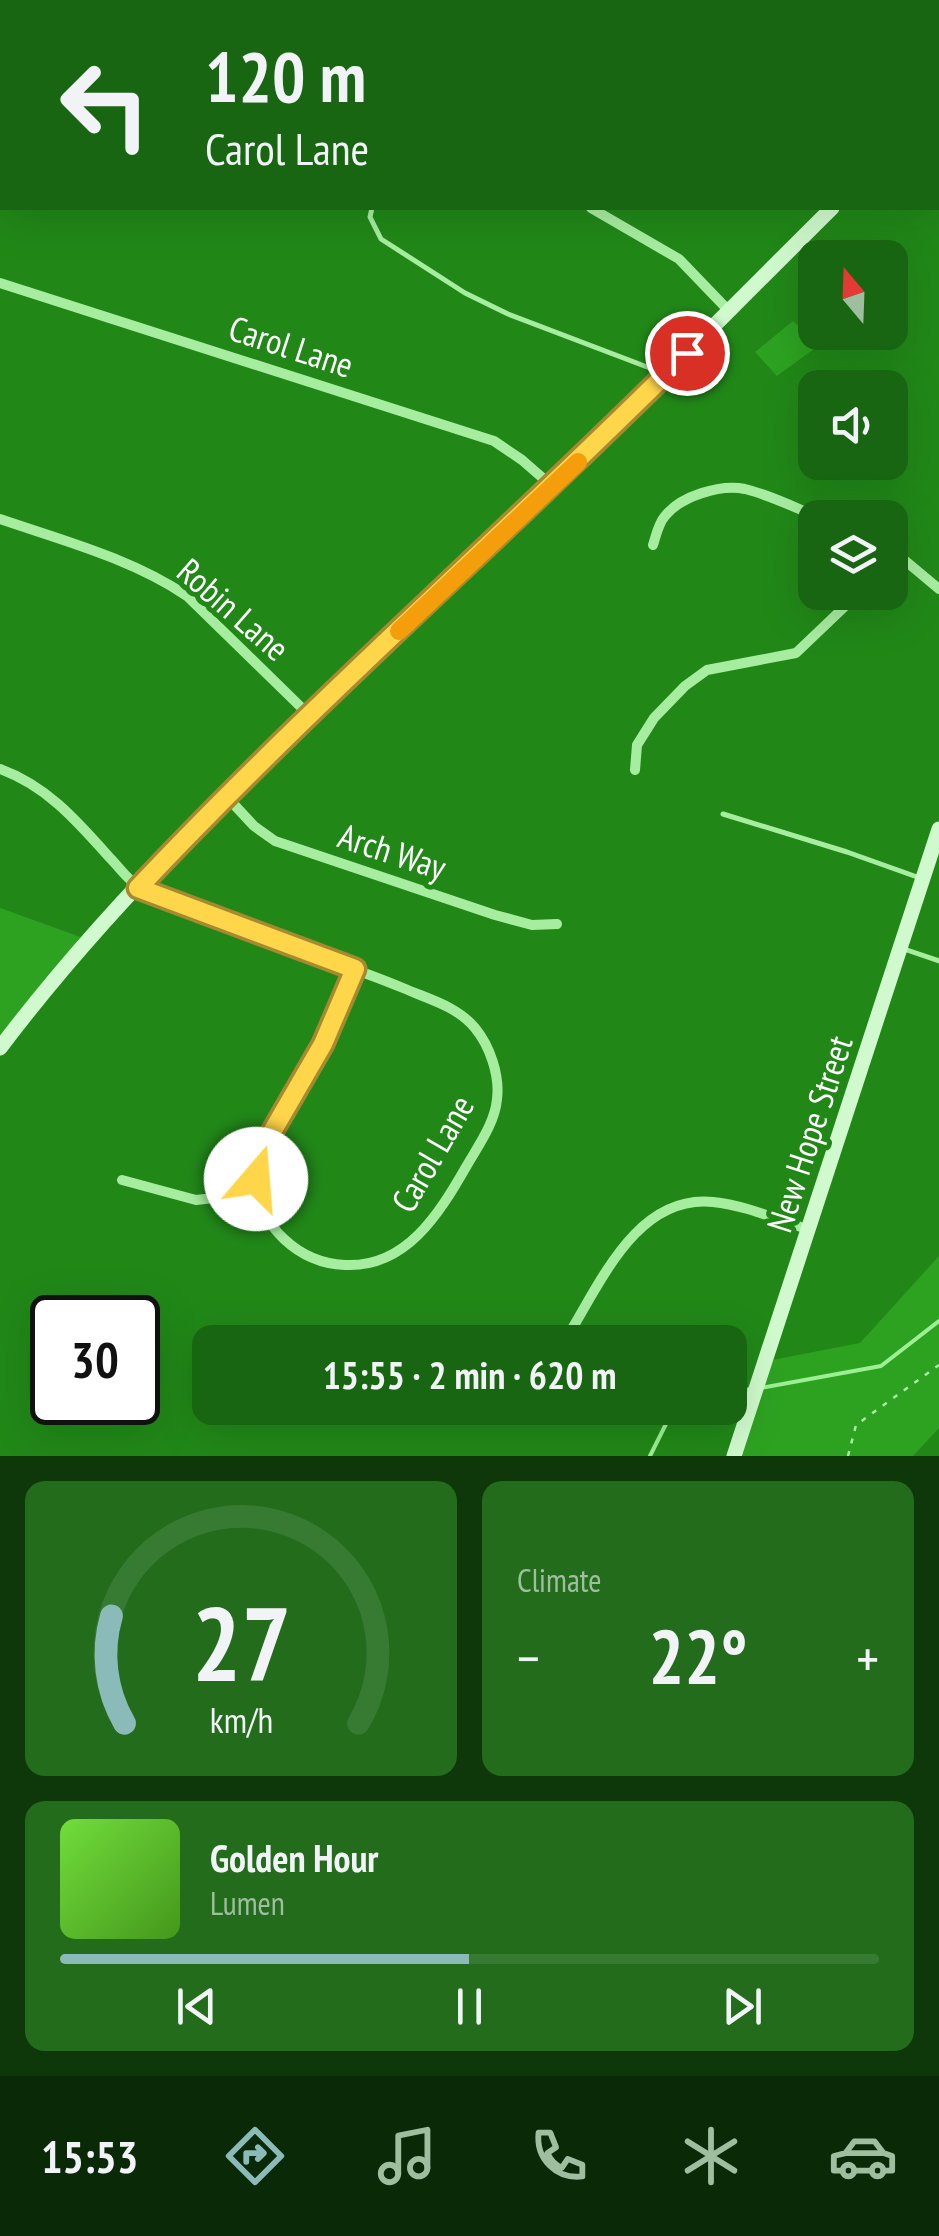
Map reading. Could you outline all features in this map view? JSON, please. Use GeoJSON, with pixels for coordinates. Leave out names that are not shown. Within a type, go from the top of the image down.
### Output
{"type":"FeatureCollection","features":[{"type":"Feature","properties":{"kind":"street"},"geometry":{"type":"LineString","coordinates":[[595,210],[679,259],[729,311]]}},
{"type":"Feature","properties":{"kind":"street"},"geometry":{"type":"LineString","coordinates":[[0,1048],[68,962],[228,796],[553,486],[830,210]]}},
{"type":"Feature","properties":{"kind":"street","name":"Carol Lane"},"geometry":{"type":"LineString","coordinates":[[0,283],[494,440],[553,486]]}},
{"type":"Feature","properties":{"kind":"street"},"geometry":{"type":"LineString","coordinates":[[653,545],[662,518],[688,498],[703,493],[744,489],[798,510]]}},
{"type":"Feature","properties":{"kind":"street","name":"Robin Lane"},"geometry":{"type":"LineString","coordinates":[[0,519],[113,557],[165,582],[186,596],[309,715]]}},
{"type":"Feature","properties":{"kind":"street"},"geometry":{"type":"LineString","coordinates":[[908,566],[939,590]]}},
{"type":"Feature","properties":{"kind":"street"},"geometry":{"type":"LineString","coordinates":[[635,770],[637,745],[654,718],[685,686],[707,670],[796,653],[841,610]]}},
{"type":"Feature","properties":{"kind":"street","name":"Carol Lane"},"geometry":{"type":"LineString","coordinates":[[0,769],[34,785],[66,809],[138,888],[437,1002],[474,1027],[488,1050],[497,1081],[495,1113],[461,1175],[420,1235],[407,1247],[383,1260],[350,1266],[308,1257],[271,1227],[256,1193]]}},
{"type":"Feature","properties":{"kind":"street","name":"Arch Way"},"geometry":{"type":"LineString","coordinates":[[228,796],[254,826],[276,842],[495,915],[532,925],[557,924]]}},
{"type":"Feature","properties":{"kind":"street","name":"New Hope Street"},"geometry":{"type":"LineString","coordinates":[[734,1456],[939,829]]}},
{"type":"Feature","properties":{"kind":"street"},"geometry":{"type":"LineString","coordinates":[[122,1180],[196,1200],[256,1193],[265,1144],[323,1044],[355,969]]}},
{"type":"Feature","properties":{"kind":"street"},"geometry":{"type":"LineString","coordinates":[[575,1325],[635,1232],[665,1209],[697,1201],[716,1202],[810,1230]]}},
{"type":"Feature","properties":{"kind":"lane"},"geometry":{"type":"LineString","coordinates":[[372,210],[380,239],[465,294],[666,374]]}},
{"type":"Feature","properties":{"kind":"lane"},"geometry":{"type":"LineString","coordinates":[[723,814],[923,880]]}},
{"type":"Feature","properties":{"kind":"lane"},"geometry":{"type":"LineString","coordinates":[[902,948],[939,961]]}},
{"type":"Feature","properties":{"kind":"path"},"geometry":{"type":"LineString","coordinates":[[848,1456],[856,1425],[939,1366]]}},
{"type":"Feature","properties":{"kind":"green space"},"geometry":{"type":"Polygon","coordinates":[[[793,321],[798,326],[798,350],[813,350],[777,376],[755,352],[793,321]]]}},
{"type":"Feature","properties":{"kind":"green space"},"geometry":{"type":"Polygon","coordinates":[[[0,908],[89,940],[0,1048],[0,908]]]}},
{"type":"Feature","properties":{"kind":"green space"},"geometry":{"type":"Polygon","coordinates":[[[939,1256],[939,1428],[913,1456],[734,1456],[767,1361],[860,1343],[939,1256]]]}},
{"type":"Feature","properties":{"kind":"waterway"},"geometry":{"type":"LineString","coordinates":[[761,1388],[881,1366],[939,1321]]}},
{"type":"Feature","properties":{"kind":"waterway"},"geometry":{"type":"LineString","coordinates":[[747,1390],[752,1389]]}},
{"type":"Feature","properties":{"kind":"waterway"},"geometry":{"type":"LineString","coordinates":[[650,1456],[666,1425]]}},
{"type":"Feature","properties":{"kind":"slow traffic"},"geometry":{"type":"LineString","coordinates":[[399,631],[578,462]]}},
{"type":"Feature","properties":{"kind":"route"},"geometry":{"type":"LineString","coordinates":[[256,1179],[265,1144],[323,1044],[355,969],[138,888],[309,715],[553,486],[687,353]]}}]}
